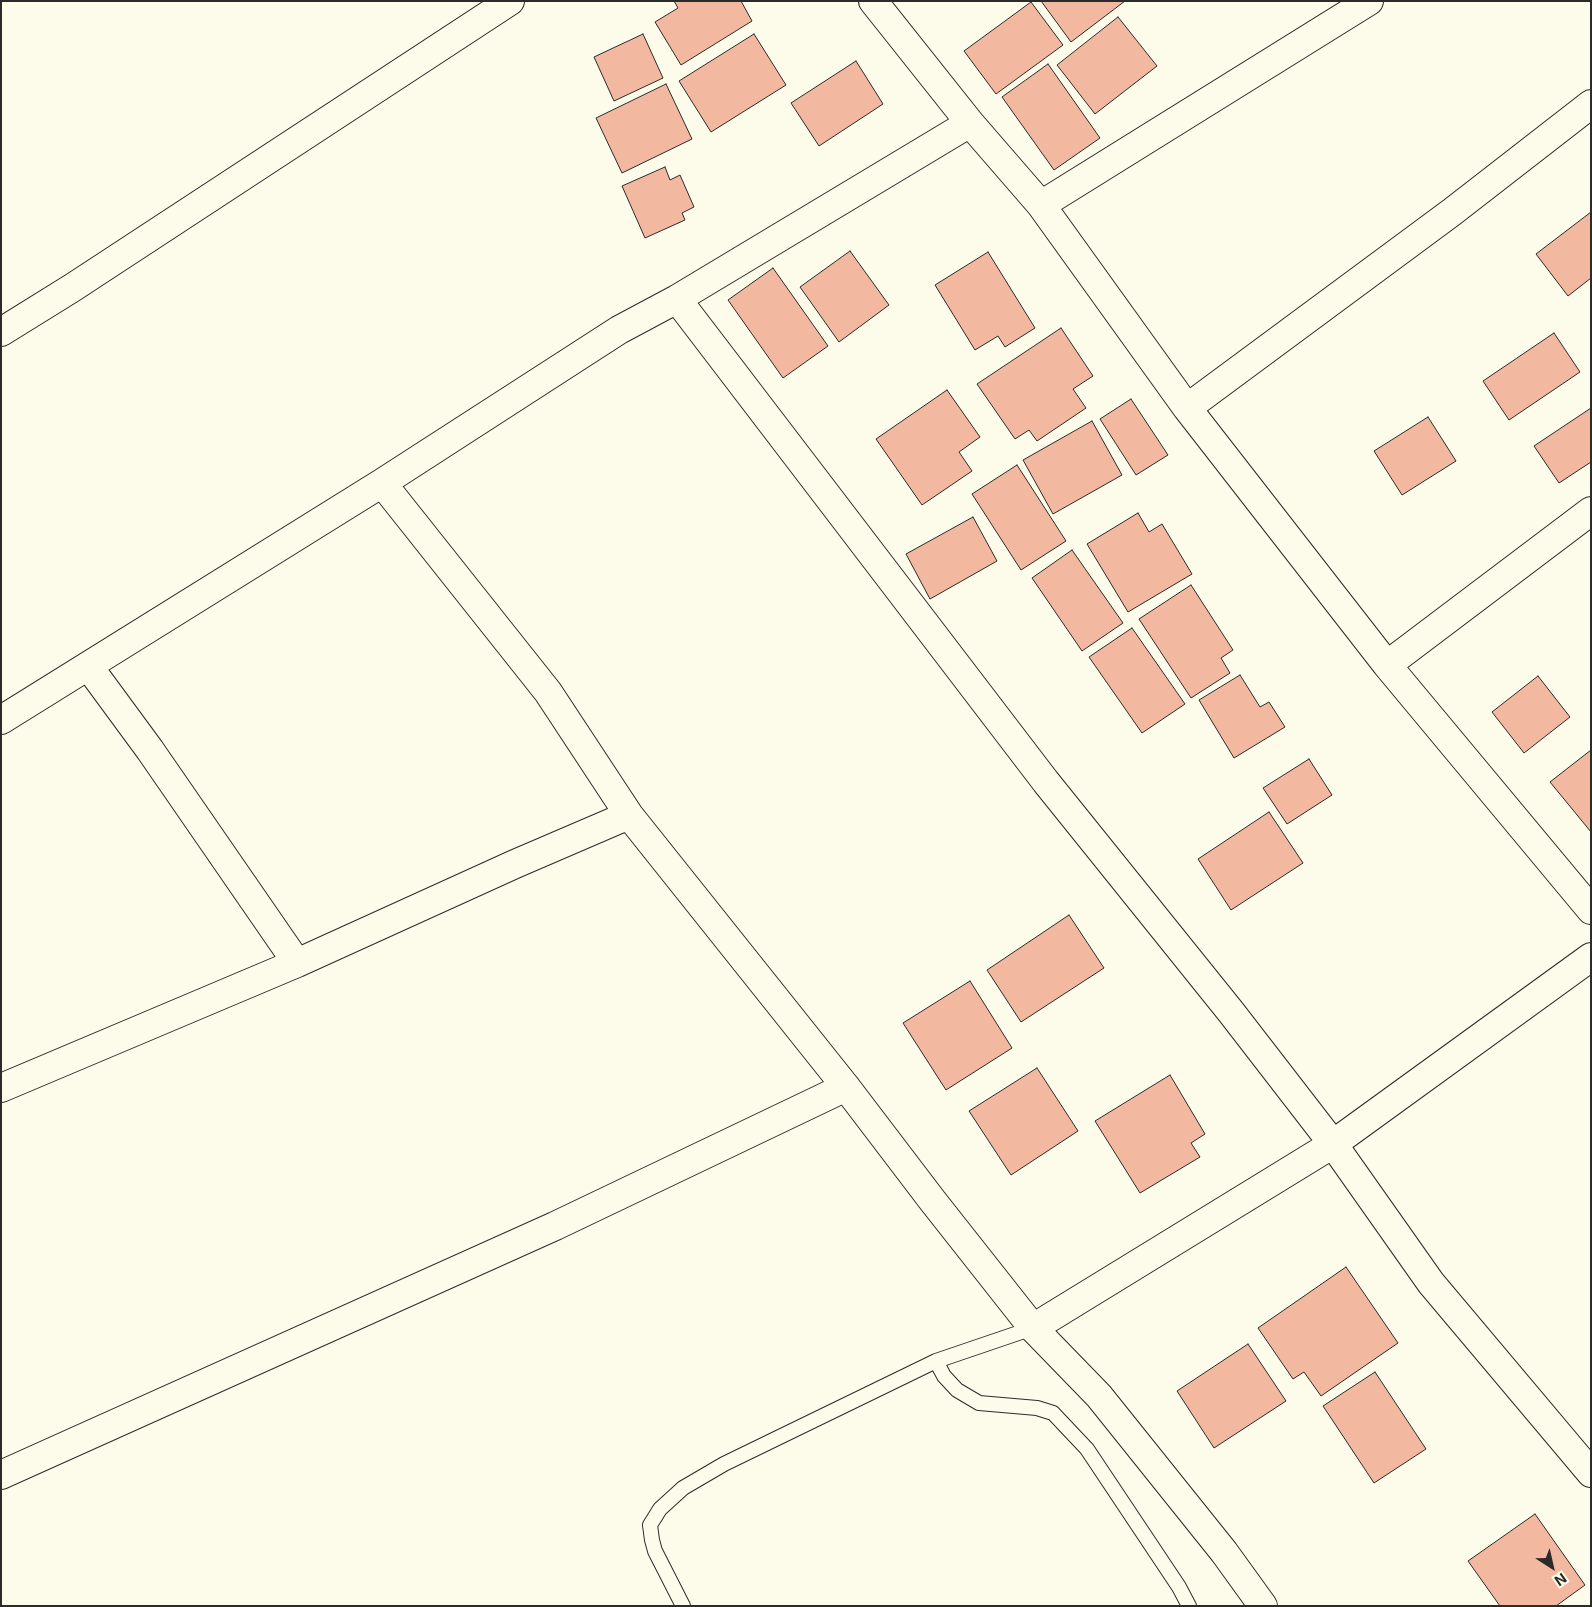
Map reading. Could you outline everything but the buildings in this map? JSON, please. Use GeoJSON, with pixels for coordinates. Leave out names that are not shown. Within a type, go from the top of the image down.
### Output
{"type":"FeatureCollection","features":[{"type":"Feature","properties":{"kind":"street"},"geometry":{"type":"LineString","coordinates":[[1,332],[72,288],[510,1]]}},
{"type":"Feature","properties":{"kind":"street"},"geometry":{"type":"LineString","coordinates":[[873,1],[970,123],[1041,205],[1187,408],[1387,665],[1591,910]]}},
{"type":"Feature","properties":{"kind":"street"},"geometry":{"type":"LineString","coordinates":[[1041,205],[1338,9],[1369,1]]}},
{"type":"Feature","properties":{"kind":"street"},"geometry":{"type":"LineString","coordinates":[[1187,408],[1452,212],[1591,104]]}},
{"type":"Feature","properties":{"kind":"street"},"geometry":{"type":"LineString","coordinates":[[1,720],[382,483],[619,330],[678,299],[970,123]]}},
{"type":"Feature","properties":{"kind":"street"},"geometry":{"type":"LineString","coordinates":[[678,299],[1046,782],[1225,1005],[1333,1144],[1431,1283],[1591,1473]]}},
{"type":"Feature","properties":{"kind":"street"},"geometry":{"type":"LineString","coordinates":[[382,483],[548,692],[629,814],[846,1087],[1033,1328],[1099,1396],[1224,1552],[1263,1606]]}},
{"type":"Feature","properties":{"kind":"street"},"geometry":{"type":"LineString","coordinates":[[1387,665],[1591,511]]}},
{"type":"Feature","properties":{"kind":"street"},"geometry":{"type":"LineString","coordinates":[[89,667],[150,750],[297,963]]}},
{"type":"Feature","properties":{"kind":"street"},"geometry":{"type":"LineString","coordinates":[[1,1088],[297,963],[629,814]]}},
{"type":"Feature","properties":{"kind":"street"},"geometry":{"type":"LineString","coordinates":[[1033,1328],[1333,1144],[1591,957]]}},
{"type":"Feature","properties":{"kind":"street"},"geometry":{"type":"LineString","coordinates":[[1,1475],[555,1226],[846,1087]]}},
{"type":"Feature","properties":{"kind":"lane"},"geometry":{"type":"LineString","coordinates":[[683,1606],[655,1551],[650,1525],[660,1509],[683,1488],[724,1464],[936,1362],[1033,1328]]}},
{"type":"Feature","properties":{"kind":"lane"},"geometry":{"type":"LineString","coordinates":[[936,1362],[944,1376],[957,1390],[979,1403],[1037,1408],[1053,1413],[1087,1449],[1179,1587],[1189,1606]]}}]}
